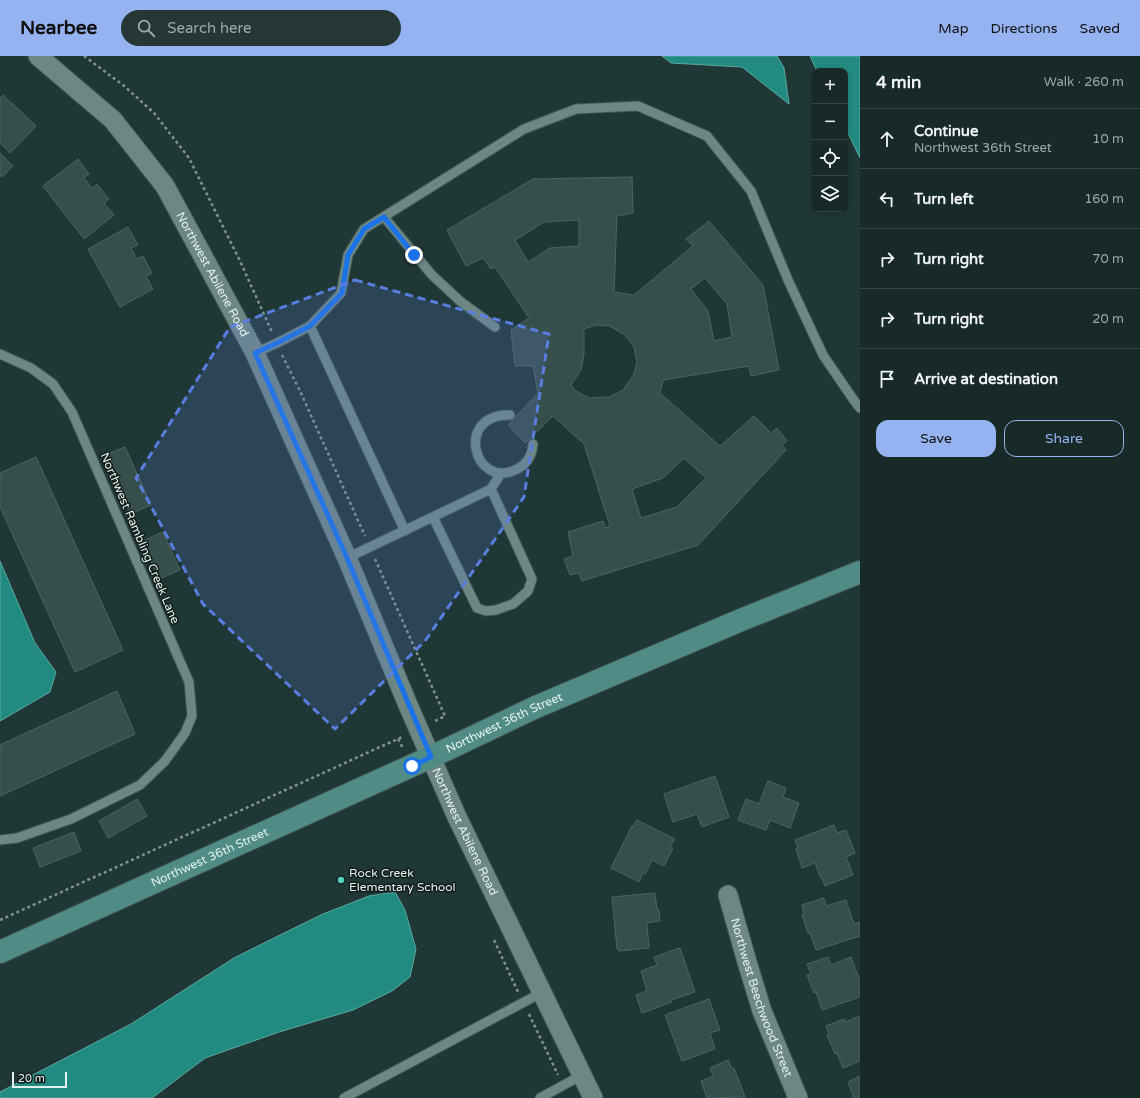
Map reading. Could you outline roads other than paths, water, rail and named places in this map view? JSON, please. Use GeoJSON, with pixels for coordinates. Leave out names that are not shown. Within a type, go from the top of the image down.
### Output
{"type":"FeatureCollection","features":[{"type":"Feature","properties":{"kind":"main road","name":"Northwest 36th Street"},"geometry":{"type":"LineString","coordinates":[[0,952],[431,757],[543,704],[740,620],[860,572]]}},
{"type":"Feature","properties":{"kind":"street","name":"Northwest Abilene Road"},"geometry":{"type":"LineString","coordinates":[[38,56],[113,120],[165,186],[255,353],[347,558],[457,817],[593,1098]]}},
{"type":"Feature","properties":{"kind":"street","name":"Northwest Beechwood Street"},"geometry":{"type":"LineString","coordinates":[[728,895],[762,1011],[798,1098]]}},
{"type":"Feature","properties":{"kind":"lane"},"geometry":{"type":"LineString","coordinates":[[255,353],[310,326],[342,293],[348,255],[364,229],[524,129],[576,109],[638,106],[707,136],[751,190],[788,280],[823,355],[860,408]]}},
{"type":"Feature","properties":{"kind":"lane"},"geometry":{"type":"LineString","coordinates":[[384,217],[432,275],[460,301],[495,327]]}},
{"type":"Feature","properties":{"kind":"lane"},"geometry":{"type":"LineString","coordinates":[[310,326],[405,531]]}},
{"type":"Feature","properties":{"kind":"lane","name":"Northwest Rambling Creek Lane"},"geometry":{"type":"LineString","coordinates":[[0,354],[31,368],[53,384],[72,412],[189,682],[192,716],[185,733],[165,761],[140,785],[72,819],[17,838],[0,840]]}},
{"type":"Feature","properties":{"kind":"lane"},"geometry":{"type":"LineString","coordinates":[[510,415],[500,415],[488,420],[478,431],[475,440],[475,449],[478,458],[484,465],[492,470],[501,473],[511,472],[520,468],[527,462],[532,453],[534,444]]}},
{"type":"Feature","properties":{"kind":"lane"},"geometry":{"type":"LineString","coordinates":[[347,558],[491,490],[501,473]]}},
{"type":"Feature","properties":{"kind":"lane"},"geometry":{"type":"LineString","coordinates":[[433,517],[477,608],[486,611],[496,610],[513,604],[528,591],[532,580],[491,490]]}},
{"type":"Feature","properties":{"kind":"lane"},"geometry":{"type":"LineString","coordinates":[[346,1097],[541,992]]}},
{"type":"Feature","properties":{"kind":"lane"},"geometry":{"type":"LineString","coordinates":[[540,1098],[582,1075]]}},
{"type":"Feature","properties":{"kind":"water"},"geometry":{"type":"Polygon","coordinates":[[[662,56],[777,56],[784,68],[789,104],[742,67],[671,63],[662,56]]]}},
{"type":"Feature","properties":{"kind":"water"},"geometry":{"type":"Polygon","coordinates":[[[810,56],[860,56],[860,158],[848,133],[848,68],[816,68],[810,56]]]}},
{"type":"Feature","properties":{"kind":"water"},"geometry":{"type":"Polygon","coordinates":[[[0,561],[35,643],[56,672],[50,692],[0,721],[0,561]]]}},
{"type":"Feature","properties":{"kind":"water"},"geometry":{"type":"Polygon","coordinates":[[[395,892],[405,910],[416,949],[410,977],[392,991],[353,1010],[279,1032],[205,1058],[152,1098],[0,1098],[0,1092],[131,1024],[234,958],[323,914],[369,896],[395,892]]]}},
{"type":"Feature","properties":{"kind":"place","name":"Rock Creek Elementary School"},"geometry":{"type":"Point","coordinates":[341,880]}}]}
